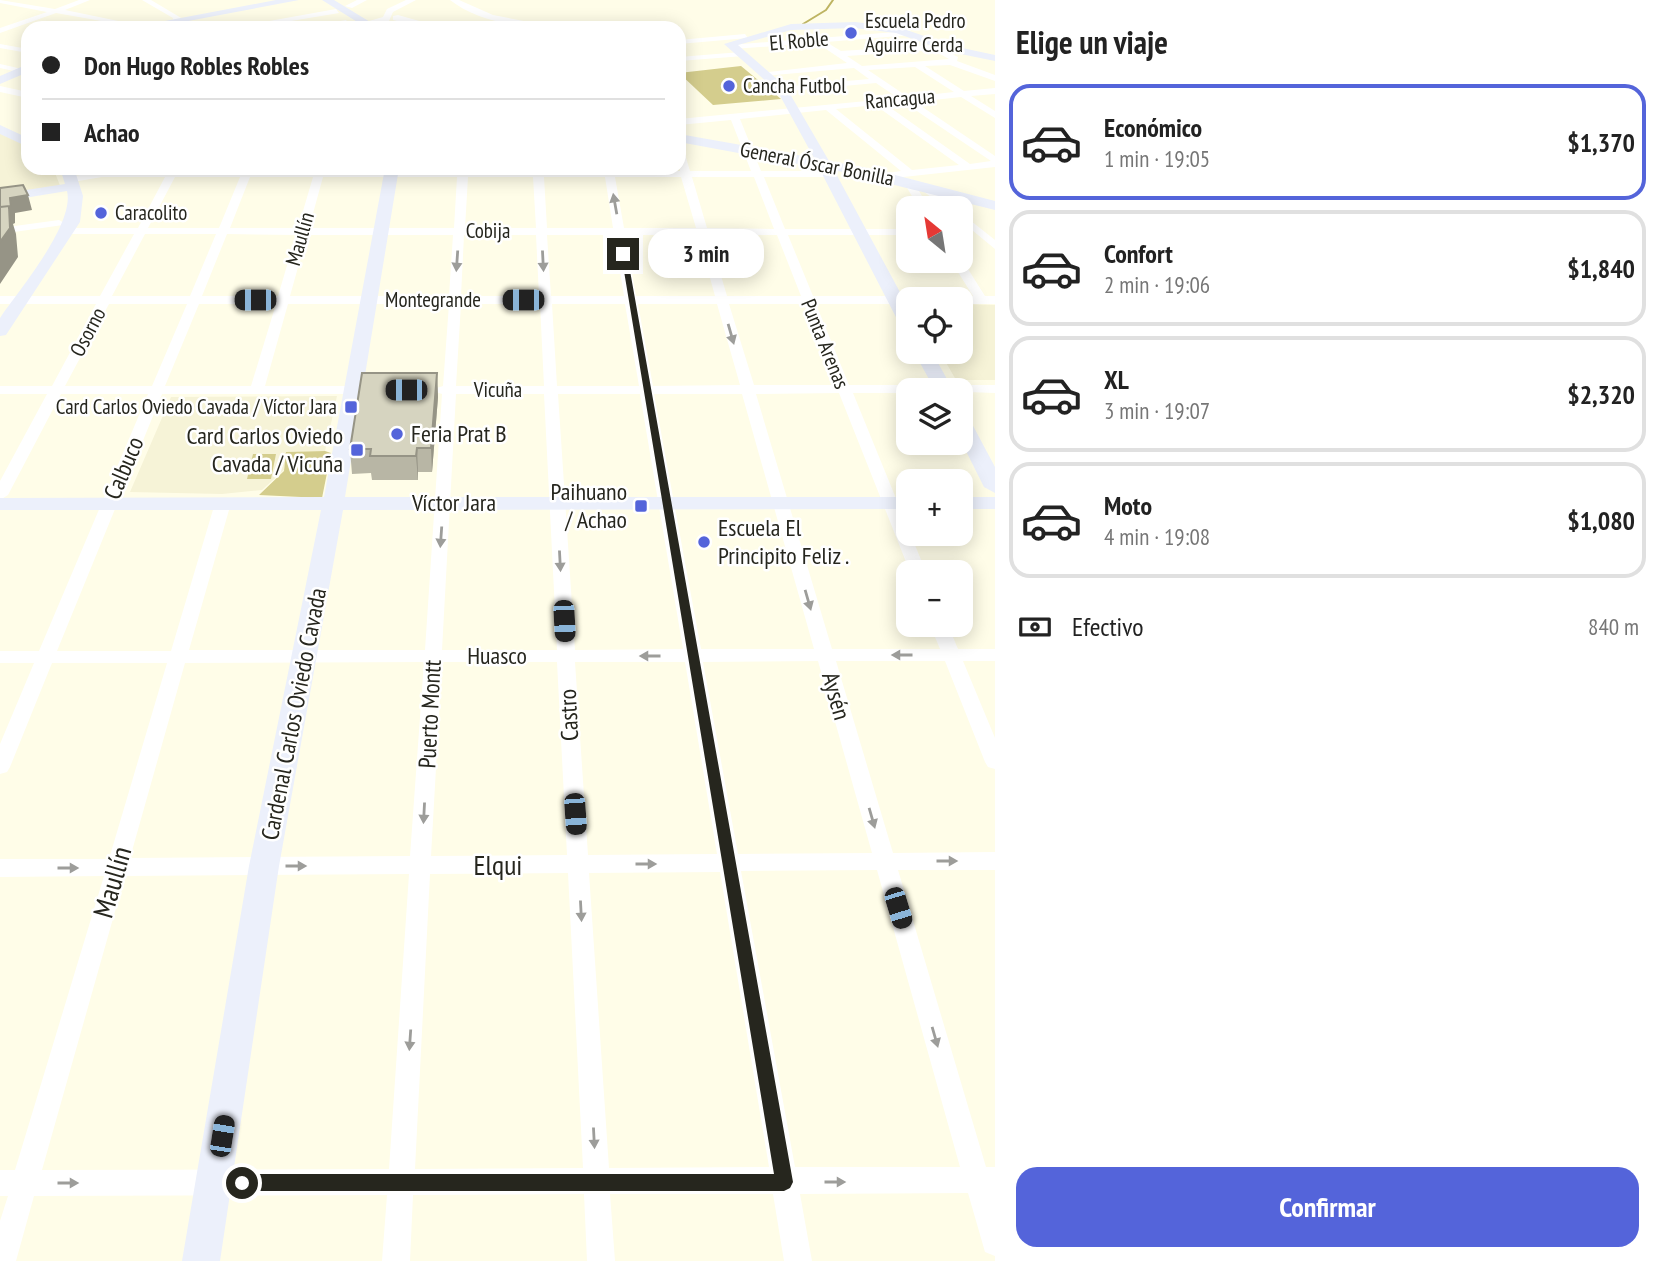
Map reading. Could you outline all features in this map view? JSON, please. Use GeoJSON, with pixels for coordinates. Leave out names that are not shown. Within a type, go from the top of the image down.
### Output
{"type":"FeatureCollection","features":[{"type":"Feature","properties":{"kind":"street"},"geometry":{"type":"LineString","coordinates":[[23,5],[39,0]]}},
{"type":"Feature","properties":{"kind":"street"},"geometry":{"type":"LineString","coordinates":[[27,21],[87,0],[97,6]]}},
{"type":"Feature","properties":{"kind":"street"},"geometry":{"type":"LineString","coordinates":[[146,0],[178,20]]}},
{"type":"Feature","properties":{"kind":"street"},"geometry":{"type":"LineString","coordinates":[[208,0],[227,10]]}},
{"type":"Feature","properties":{"kind":"street"},"geometry":{"type":"LineString","coordinates":[[238,0],[248,8]]}},
{"type":"Feature","properties":{"kind":"street"},"geometry":{"type":"LineString","coordinates":[[270,5],[294,0]]}},
{"type":"Feature","properties":{"kind":"street"},"geometry":{"type":"LineString","coordinates":[[170,21],[307,0]]}},
{"type":"Feature","properties":{"kind":"street"},"geometry":{"type":"LineString","coordinates":[[327,0],[363,21]]}},
{"type":"Feature","properties":{"kind":"street"},"geometry":{"type":"LineString","coordinates":[[349,6],[363,0]]}},
{"type":"Feature","properties":{"kind":"street"},"geometry":{"type":"LineString","coordinates":[[382,21],[390,11],[412,0]]}},
{"type":"Feature","properties":{"kind":"street"},"geometry":{"type":"LineString","coordinates":[[430,0],[439,1],[476,18],[492,21]]}},
{"type":"Feature","properties":{"kind":"street"},"geometry":{"type":"LineString","coordinates":[[454,0],[472,11],[512,21]]}},
{"type":"Feature","properties":{"kind":"street"},"geometry":{"type":"LineString","coordinates":[[0,1],[107,21]]}},
{"type":"Feature","properties":{"kind":"street"},"geometry":{"type":"LineString","coordinates":[[270,5],[296,21]]}},
{"type":"Feature","properties":{"kind":"street"},"geometry":{"type":"LineString","coordinates":[[174,21],[248,8]]}},
{"type":"Feature","properties":{"kind":"street"},"geometry":{"type":"LineString","coordinates":[[106,11],[124,21]]}},
{"type":"Feature","properties":{"kind":"street"},"geometry":{"type":"LineString","coordinates":[[277,21],[336,11]]}},
{"type":"Feature","properties":{"kind":"street"},"geometry":{"type":"LineString","coordinates":[[398,16],[396,18],[408,21]]}},
{"type":"Feature","properties":{"kind":"street"},"geometry":{"type":"LineString","coordinates":[[0,20],[21,23]]}},
{"type":"Feature","properties":{"kind":"street"},"geometry":{"type":"LineString","coordinates":[[0,31],[21,23]]}},
{"type":"Feature","properties":{"kind":"street"},"geometry":{"type":"LineString","coordinates":[[896,290],[859,231],[795,108],[782,90],[730,44],[762,33],[829,25],[885,27],[950,49],[995,58]]}},
{"type":"Feature","properties":{"kind":"street","name":"El Roble"},"geometry":{"type":"LineString","coordinates":[[740,51],[817,39],[908,33]]}},
{"type":"Feature","properties":{"kind":"street"},"geometry":{"type":"LineString","coordinates":[[817,39],[995,162]]}},
{"type":"Feature","properties":{"kind":"street"},"geometry":{"type":"LineString","coordinates":[[686,42],[740,51]]}},
{"type":"Feature","properties":{"kind":"street"},"geometry":{"type":"LineString","coordinates":[[11,48],[21,44]]}},
{"type":"Feature","properties":{"kind":"street"},"geometry":{"type":"LineString","coordinates":[[0,46],[21,50]]}},
{"type":"Feature","properties":{"kind":"street"},"geometry":{"type":"LineString","coordinates":[[820,51],[934,47],[955,59],[951,62]]}},
{"type":"Feature","properties":{"kind":"street"},"geometry":{"type":"LineString","coordinates":[[686,58],[740,51]]}},
{"type":"Feature","properties":{"kind":"street"},"geometry":{"type":"LineString","coordinates":[[763,73],[951,62],[995,78]]}},
{"type":"Feature","properties":{"kind":"street"},"geometry":{"type":"LineString","coordinates":[[916,64],[995,115]]}},
{"type":"Feature","properties":{"kind":"street"},"geometry":{"type":"LineString","coordinates":[[0,66],[21,70]]}},
{"type":"Feature","properties":{"kind":"street"},"geometry":{"type":"LineString","coordinates":[[0,85],[21,74]]}},
{"type":"Feature","properties":{"kind":"street"},"geometry":{"type":"LineString","coordinates":[[782,90],[880,80]]}},
{"type":"Feature","properties":{"kind":"street"},"geometry":{"type":"LineString","coordinates":[[0,85],[21,92]]}},
{"type":"Feature","properties":{"kind":"street","name":"Rancagua"},"geometry":{"type":"LineString","coordinates":[[686,121],[795,108],[995,91]]}},
{"type":"Feature","properties":{"kind":"street"},"geometry":{"type":"LineString","coordinates":[[876,102],[968,167]]}},
{"type":"Feature","properties":{"kind":"street"},"geometry":{"type":"LineString","coordinates":[[827,106],[935,196]]}},
{"type":"Feature","properties":{"kind":"street","name":"Punta Arenas"},"geometry":{"type":"LineString","coordinates":[[734,116],[843,390],[896,497]]}},
{"type":"Feature","properties":{"kind":"street"},"geometry":{"type":"LineString","coordinates":[[2,127],[21,131]]}},
{"type":"Feature","properties":{"kind":"street"},"geometry":{"type":"LineString","coordinates":[[2,127],[21,138]]}},
{"type":"Feature","properties":{"kind":"street","name":"General Óscar Bonilla"},"geometry":{"type":"LineString","coordinates":[[686,139],[827,169],[913,180],[995,206]]}},
{"type":"Feature","properties":{"kind":"street"},"geometry":{"type":"LineString","coordinates":[[913,180],[995,162]]}},
{"type":"Feature","properties":{"kind":"street"},"geometry":{"type":"LineString","coordinates":[[686,174],[757,174],[827,169]]}},
{"type":"Feature","properties":{"kind":"street","name":"Osorno"},"geometry":{"type":"LineString","coordinates":[[0,495],[171,175]]}},
{"type":"Feature","properties":{"kind":"street","name":"Calbuco"},"geometry":{"type":"LineString","coordinates":[[0,767],[245,175]]}},
{"type":"Feature","properties":{"kind":"street","name":"Maullín"},"geometry":{"type":"LineString","coordinates":[[257,390],[319,175]]}},
{"type":"Feature","properties":{"kind":"street","name":"Cardenal Carlos Oviedo Cavada"},"geometry":{"type":"LineString","coordinates":[[201,1261],[264,866],[307,656],[390,175]]}},
{"type":"Feature","properties":{"kind":"street","name":"Puerto Montt"},"geometry":{"type":"LineString","coordinates":[[396,1261],[463,175]]}},
{"type":"Feature","properties":{"kind":"street","name":"Castro"},"geometry":{"type":"LineString","coordinates":[[538,175],[601,1261]]}},
{"type":"Feature","properties":{"kind":"street"},"geometry":{"type":"LineString","coordinates":[[610,175],[798,1261]]}},
{"type":"Feature","properties":{"kind":"street","name":"Aysén"},"geometry":{"type":"LineString","coordinates":[[684,175],[884,862],[986,1180],[995,1242]]}},
{"type":"Feature","properties":{"kind":"street"},"geometry":{"type":"LineString","coordinates":[[0,198],[67,178],[76,203],[64,227],[0,317]]}},
{"type":"Feature","properties":{"kind":"street"},"geometry":{"type":"LineString","coordinates":[[913,180],[920,196]]}},
{"type":"Feature","properties":{"kind":"street"},"geometry":{"type":"LineString","coordinates":[[973,226],[995,246]]}},
{"type":"Feature","properties":{"kind":"street","name":"Cobija"},"geometry":{"type":"LineString","coordinates":[[0,231],[64,227],[141,232],[896,232]]}},
{"type":"Feature","properties":{"kind":"street"},"geometry":{"type":"LineString","coordinates":[[973,232],[995,231]]}},
{"type":"Feature","properties":{"kind":"street"},"geometry":{"type":"LineString","coordinates":[[964,273],[981,300]]}},
{"type":"Feature","properties":{"kind":"street"},"geometry":{"type":"LineString","coordinates":[[0,331],[11,300]]}},
{"type":"Feature","properties":{"kind":"street","name":"Montegrande"},"geometry":{"type":"LineString","coordinates":[[11,300],[896,300]]}},
{"type":"Feature","properties":{"kind":"street"},"geometry":{"type":"LineString","coordinates":[[973,300],[995,300]]}},
{"type":"Feature","properties":{"kind":"street","name":"Vicuña"},"geometry":{"type":"LineString","coordinates":[[973,389],[995,389]]}},
{"type":"Feature","properties":{"kind":"street"},"geometry":{"type":"LineString","coordinates":[[0,390],[388,390]]}},
{"type":"Feature","properties":{"kind":"street","name":"Vicuña"},"geometry":{"type":"LineString","coordinates":[[425,390],[896,390]]}},
{"type":"Feature","properties":{"kind":"street"},"geometry":{"type":"LineString","coordinates":[[973,445],[995,487]]}},
{"type":"Feature","properties":{"kind":"street","name":"Víctor Jara"},"geometry":{"type":"LineString","coordinates":[[0,503],[896,503]]}},
{"type":"Feature","properties":{"kind":"street","name":"Maullín"},"geometry":{"type":"LineString","coordinates":[[2,1261],[12,1183],[116,867],[223,503]]}},
{"type":"Feature","properties":{"kind":"street"},"geometry":{"type":"LineString","coordinates":[[973,503],[995,503]]}},
{"type":"Feature","properties":{"kind":"street"},"geometry":{"type":"LineString","coordinates":[[944,637],[995,762]]}},
{"type":"Feature","properties":{"kind":"street","name":"Huasco"},"geometry":{"type":"LineString","coordinates":[[0,657],[995,655]]}},
{"type":"Feature","properties":{"kind":"street","name":"Elqui"},"geometry":{"type":"LineString","coordinates":[[0,868],[995,861]]}},
{"type":"Feature","properties":{"kind":"street"},"geometry":{"type":"LineString","coordinates":[[12,1183],[986,1180]]}},
{"type":"Feature","properties":{"kind":"shaded area","name":"Cancha Futbol"},"geometry":{"type":"Polygon","coordinates":[[[741,66],[781,99],[713,105],[686,80],[686,72],[741,66]]]}},
{"type":"Feature","properties":{"kind":"shaded area"},"geometry":{"type":"Polygon","coordinates":[[[0,133],[21,140],[21,175],[56,175],[61,188],[0,198],[0,133]]]}},
{"type":"Feature","properties":{"kind":"shaded area"},"geometry":{"type":"Polygon","coordinates":[[[973,304],[995,305],[995,380],[955,378],[947,364],[973,364],[973,304]]]}},
{"type":"Feature","properties":{"kind":"shaded area"},"geometry":{"type":"Polygon","coordinates":[[[337,396],[325,451],[287,452],[284,470],[262,490],[222,494],[130,492],[171,397],[337,396]]]}},
{"type":"Feature","properties":{"kind":"shaded area"},"geometry":{"type":"Polygon","coordinates":[[[286,452],[331,453],[322,498],[259,495],[284,471],[286,452]]]}},
{"type":"Feature","properties":{"kind":"shaded area"},"geometry":{"type":"Polygon","coordinates":[[[253,454],[276,454],[271,479],[247,479],[253,454]]]}},
{"type":"Feature","properties":{"kind":"building"},"geometry":{"type":"Polygon","coordinates":[[[23,185],[28,195],[10,198],[11,208],[0,207],[0,188],[23,185]]]}},
{"type":"Feature","properties":{"kind":"building"},"geometry":{"type":"Polygon","coordinates":[[[9,206],[10,228],[0,242],[0,207],[9,206]]]}},
{"type":"Feature","properties":{"kind":"building","name":"Feria Prat B"},"geometry":{"type":"Polygon","coordinates":[[[362,373],[437,373],[431,448],[417,448],[416,456],[370,456],[371,449],[350,449],[362,373]]]}},
{"type":"Feature","properties":{"kind":"waterway"},"geometry":{"type":"LineString","coordinates":[[803,24],[826,10],[833,0]]}},
{"type":"Feature","properties":{"kind":"place","name":"Escuela Pedro Aguirre Cerda"},"geometry":{"type":"Point","coordinates":[851,33]}},
{"type":"Feature","properties":{"kind":"place","name":"Cancha Futbol"},"geometry":{"type":"Point","coordinates":[729,86]}},
{"type":"Feature","properties":{"kind":"place","name":"Caracolito"},"geometry":{"type":"Point","coordinates":[101,213]}},
{"type":"Feature","properties":{"kind":"place","name":"Card Carlos Oviedo Cavada / Víctor Jara"},"geometry":{"type":"Point","coordinates":[351,407]}},
{"type":"Feature","properties":{"kind":"place","name":"Feria Prat B"},"geometry":{"type":"Point","coordinates":[397,434]}},
{"type":"Feature","properties":{"kind":"place","name":"Card Carlos Oviedo Cavada / Vicuña"},"geometry":{"type":"Point","coordinates":[357,450]}},
{"type":"Feature","properties":{"kind":"place","name":"Paihuano / Achao"},"geometry":{"type":"Point","coordinates":[641,506]}},
{"type":"Feature","properties":{"kind":"place","name":"Escuela El Principito Feliz ."},"geometry":{"type":"Point","coordinates":[704,542]}},
{"type":"Feature","properties":{"kind":"route"},"geometry":{"type":"LineString","coordinates":[[242,1183],[784,1182],[623,254]]}}]}
